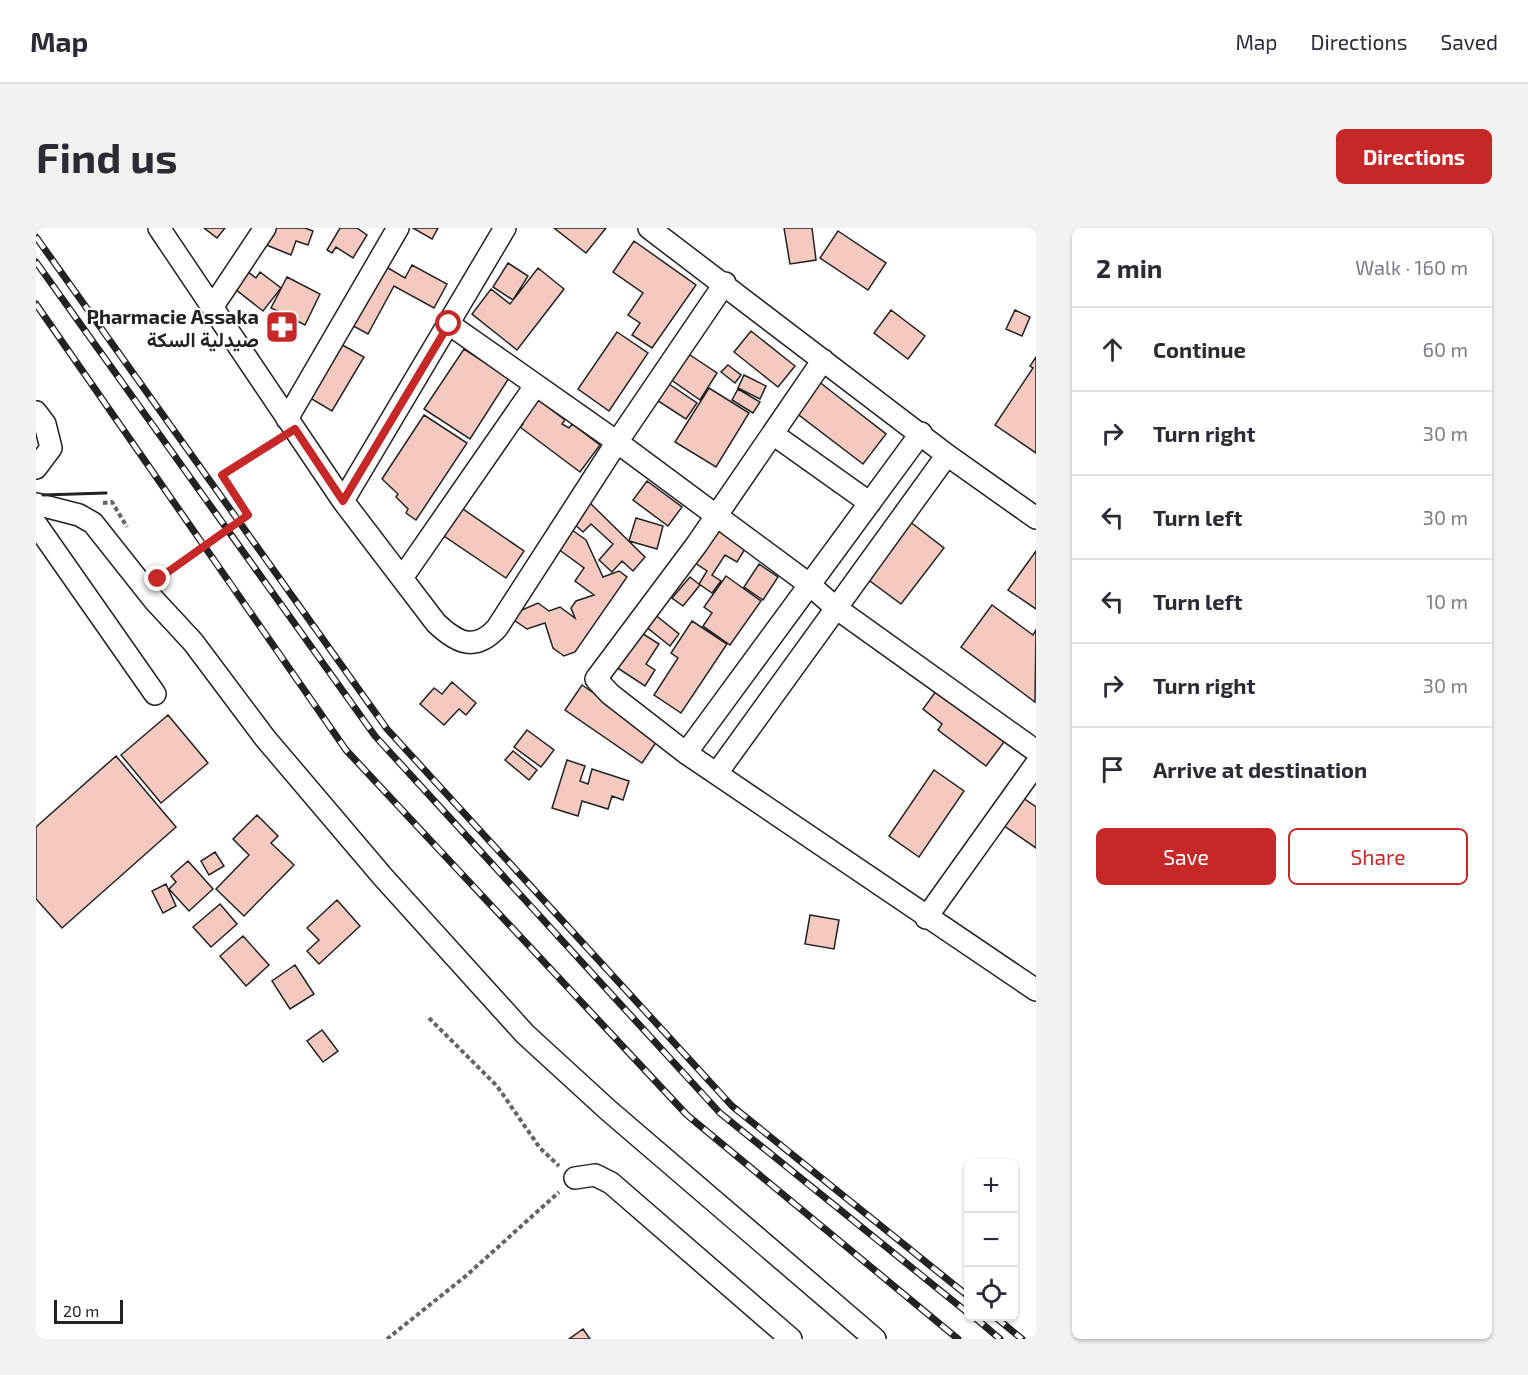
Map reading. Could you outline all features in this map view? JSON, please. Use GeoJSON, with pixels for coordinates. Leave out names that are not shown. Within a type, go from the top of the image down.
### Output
{"type":"FeatureCollection","features":[{"type":"Feature","properties":{"kind":"street"},"geometry":{"type":"LineString","coordinates":[[159,228],[343,501],[449,635],[461,642],[486,640],[497,628],[617,442],[725,283]]}},
{"type":"Feature","properties":{"kind":"street"},"geometry":{"type":"LineString","coordinates":[[213,306],[265,228]]}},
{"type":"Feature","properties":{"kind":"street"},"geometry":{"type":"LineString","coordinates":[[291,424],[398,228]]}},
{"type":"Feature","properties":{"kind":"street"},"geometry":{"type":"LineString","coordinates":[[343,501],[505,228]]}},
{"type":"Feature","properties":{"kind":"street"},"geometry":{"type":"LineString","coordinates":[[649,228],[725,283],[947,455],[1036,518]]}},
{"type":"Feature","properties":{"kind":"street"},"geometry":{"type":"LineString","coordinates":[[449,324],[617,442],[810,585],[836,608],[1036,751]]}},
{"type":"Feature","properties":{"kind":"street"},"geometry":{"type":"LineString","coordinates":[[824,360],[717,515],[596,679],[610,694],[686,753],[926,918],[1036,990]]}},
{"type":"Feature","properties":{"kind":"street"},"geometry":{"type":"LineString","coordinates":[[402,578],[535,386]]}},
{"type":"Feature","properties":{"kind":"street"},"geometry":{"type":"LineString","coordinates":[[36,412],[45,424],[51,448],[36,468]]}},
{"type":"Feature","properties":{"kind":"street"},"geometry":{"type":"LineString","coordinates":[[686,753],[921,433]]}},
{"type":"Feature","properties":{"kind":"street"},"geometry":{"type":"LineString","coordinates":[[773,434],[870,503]]}},
{"type":"Feature","properties":{"kind":"street"},"geometry":{"type":"LineString","coordinates":[[717,773],[947,455]]}},
{"type":"Feature","properties":{"kind":"street"},"geometry":{"type":"LineString","coordinates":[[36,504],[79,515],[93,523],[154,600],[194,642],[253,722],[357,846],[525,1034],[608,1110],[875,1339]]}},
{"type":"Feature","properties":{"kind":"street"},"geometry":{"type":"LineString","coordinates":[[36,524],[155,694]]}},
{"type":"Feature","properties":{"kind":"street"},"geometry":{"type":"LineString","coordinates":[[926,918],[1036,764]]}},
{"type":"Feature","properties":{"kind":"street"},"geometry":{"type":"LineString","coordinates":[[575,1178],[595,1176],[612,1184],[791,1339]]}},
{"type":"Feature","properties":{"kind":"path"},"geometry":{"type":"LineString","coordinates":[[158,579],[248,515],[222,475],[291,424]]}},
{"type":"Feature","properties":{"kind":"path"},"geometry":{"type":"LineString","coordinates":[[387,1339],[467,1275],[575,1178],[550,1159],[497,1086],[429,1018]]}},
{"type":"Feature","properties":{"kind":"building"},"geometry":{"type":"Polygon","coordinates":[[[204,228],[225,228],[217,238],[204,228]]]}},
{"type":"Feature","properties":{"kind":"building"},"geometry":{"type":"Polygon","coordinates":[[[270,228],[305,228],[313,231],[308,245],[296,241],[291,255],[264,244],[270,228]]]}},
{"type":"Feature","properties":{"kind":"building"},"geometry":{"type":"Polygon","coordinates":[[[340,228],[357,228],[367,235],[353,258],[336,247],[332,253],[327,250],[340,228]]]}},
{"type":"Feature","properties":{"kind":"building"},"geometry":{"type":"Polygon","coordinates":[[[413,228],[438,228],[432,239],[413,228]]]}},
{"type":"Feature","properties":{"kind":"building"},"geometry":{"type":"Polygon","coordinates":[[[554,228],[606,228],[586,253],[554,228]]]}},
{"type":"Feature","properties":{"kind":"building"},"geometry":{"type":"Polygon","coordinates":[[[784,228],[812,228],[816,260],[790,264],[784,228]]]}},
{"type":"Feature","properties":{"kind":"building"},"geometry":{"type":"Polygon","coordinates":[[[838,231],[886,263],[868,290],[820,258],[838,231]]]}},
{"type":"Feature","properties":{"kind":"building"},"geometry":{"type":"Polygon","coordinates":[[[634,241],[696,285],[652,348],[632,335],[640,323],[628,315],[643,293],[613,272],[634,241]]]}},
{"type":"Feature","properties":{"kind":"building"},"geometry":{"type":"Polygon","coordinates":[[[378,262],[405,278],[412,265],[447,284],[434,308],[394,286],[368,334],[346,322],[378,262]]]}},
{"type":"Feature","properties":{"kind":"building"},"geometry":{"type":"Polygon","coordinates":[[[508,263],[528,276],[513,300],[493,287],[508,263]]]}},
{"type":"Feature","properties":{"kind":"building"},"geometry":{"type":"Polygon","coordinates":[[[243,268],[256,278],[260,272],[281,288],[263,311],[230,285],[243,268]]]}},
{"type":"Feature","properties":{"kind":"building"},"geometry":{"type":"Polygon","coordinates":[[[538,268],[564,289],[517,350],[472,314],[491,289],[510,304],[538,268]]]}},
{"type":"Feature","properties":{"kind":"building"},"geometry":{"type":"Polygon","coordinates":[[[287,277],[320,294],[305,325],[271,308],[287,277]]]}},
{"type":"Feature","properties":{"kind":"building"},"geometry":{"type":"Polygon","coordinates":[[[891,310],[925,336],[908,359],[874,333],[891,310]]]}},
{"type":"Feature","properties":{"kind":"building"},"geometry":{"type":"Polygon","coordinates":[[[1015,310],[1030,317],[1022,336],[1006,329],[1015,310]]]}},
{"type":"Feature","properties":{"kind":"building"},"geometry":{"type":"Polygon","coordinates":[[[751,331],[795,366],[778,387],[734,352],[751,331]]]}},
{"type":"Feature","properties":{"kind":"building"},"geometry":{"type":"Polygon","coordinates":[[[617,332],[648,353],[609,411],[578,389],[617,332]]]}},
{"type":"Feature","properties":{"kind":"building"},"geometry":{"type":"Polygon","coordinates":[[[337,342],[364,357],[332,411],[305,395],[337,342]]]}},
{"type":"Feature","properties":{"kind":"building"},"geometry":{"type":"Polygon","coordinates":[[[464,349],[509,378],[470,439],[424,409],[464,349]]]}},
{"type":"Feature","properties":{"kind":"building"},"geometry":{"type":"Polygon","coordinates":[[[687,353],[717,373],[700,400],[670,379],[687,353]]]}},
{"type":"Feature","properties":{"kind":"building"},"geometry":{"type":"Polygon","coordinates":[[[1036,357],[1036,453],[995,425],[1033,368],[1030,366],[1036,357]]]}},
{"type":"Feature","properties":{"kind":"building"},"geometry":{"type":"Polygon","coordinates":[[[728,365],[741,375],[735,383],[721,372],[728,365]]]}},
{"type":"Feature","properties":{"kind":"building"},"geometry":{"type":"Polygon","coordinates":[[[744,375],[766,386],[760,399],[738,388],[744,375]]]}},
{"type":"Feature","properties":{"kind":"building"},"geometry":{"type":"Polygon","coordinates":[[[818,381],[886,434],[863,464],[795,412],[818,381]]]}},
{"type":"Feature","properties":{"kind":"building"},"geometry":{"type":"Polygon","coordinates":[[[666,382],[697,403],[686,419],[655,399],[666,382]]]}},
{"type":"Feature","properties":{"kind":"building"},"geometry":{"type":"Polygon","coordinates":[[[709,388],[749,413],[716,467],[675,442],[709,388]]]}},
{"type":"Feature","properties":{"kind":"building"},"geometry":{"type":"Polygon","coordinates":[[[738,389],[760,402],[753,413],[732,400],[738,389]]]}},
{"type":"Feature","properties":{"kind":"building"},"geometry":{"type":"Polygon","coordinates":[[[537,399],[565,420],[562,424],[569,428],[572,424],[600,445],[580,472],[520,427],[523,424],[520,422],[537,399]]]}},
{"type":"Feature","properties":{"kind":"building"},"geometry":{"type":"Polygon","coordinates":[[[424,415],[467,443],[416,520],[406,513],[408,509],[396,497],[398,494],[382,479],[424,415]]]}},
{"type":"Feature","properties":{"kind":"building"},"geometry":{"type":"Polygon","coordinates":[[[647,481],[682,507],[668,526],[633,500],[647,481]]]}},
{"type":"Feature","properties":{"kind":"building"},"geometry":{"type":"Polygon","coordinates":[[[589,502],[645,557],[633,571],[622,561],[612,572],[599,560],[613,544],[591,524],[583,532],[571,521],[589,502]]]}},
{"type":"Feature","properties":{"kind":"building"},"geometry":{"type":"Polygon","coordinates":[[[460,507],[524,551],[506,578],[441,534],[460,507]]]}},
{"type":"Feature","properties":{"kind":"building"},"geometry":{"type":"Polygon","coordinates":[[[636,518],[663,526],[657,549],[629,541],[636,518]]]}},
{"type":"Feature","properties":{"kind":"building"},"geometry":{"type":"Polygon","coordinates":[[[909,521],[944,548],[901,604],[866,578],[909,521]]]}},
{"type":"Feature","properties":{"kind":"building"},"geometry":{"type":"Polygon","coordinates":[[[711,526],[745,549],[737,562],[725,555],[712,575],[721,581],[712,593],[699,584],[707,571],[689,559],[711,526]]]}},
{"type":"Feature","properties":{"kind":"building"},"geometry":{"type":"Polygon","coordinates":[[[572,530],[586,540],[603,577],[619,571],[627,577],[575,652],[564,656],[553,648],[545,623],[527,629],[508,616],[538,603],[549,611],[560,607],[575,618],[571,608],[576,601],[594,595],[575,581],[584,568],[554,546],[572,530]]]}},
{"type":"Feature","properties":{"kind":"building"},"geometry":{"type":"Polygon","coordinates":[[[1036,551],[1036,609],[1008,590],[1036,551]]]}},
{"type":"Feature","properties":{"kind":"building"},"geometry":{"type":"Polygon","coordinates":[[[759,564],[778,577],[763,600],[744,587],[759,564]]]}},
{"type":"Feature","properties":{"kind":"building"},"geometry":{"type":"Polygon","coordinates":[[[726,576],[761,601],[730,645],[703,626],[712,613],[704,607],[726,576]]]}},
{"type":"Feature","properties":{"kind":"building"},"geometry":{"type":"Polygon","coordinates":[[[690,577],[700,585],[683,606],[672,598],[690,577]]]}},
{"type":"Feature","properties":{"kind":"building"},"geometry":{"type":"Polygon","coordinates":[[[992,605],[1033,635],[1036,630],[1035,702],[961,647],[992,605]]]}},
{"type":"Feature","properties":{"kind":"building"},"geometry":{"type":"Polygon","coordinates":[[[648,609],[679,634],[670,646],[639,621],[648,609]]]}},
{"type":"Feature","properties":{"kind":"building"},"geometry":{"type":"Polygon","coordinates":[[[692,621],[727,644],[681,713],[654,695],[678,658],[671,653],[692,621]]]}},
{"type":"Feature","properties":{"kind":"building"},"geometry":{"type":"Polygon","coordinates":[[[637,630],[659,644],[646,664],[655,670],[645,686],[610,663],[637,630]]]}},
{"type":"Feature","properties":{"kind":"building"},"geometry":{"type":"Polygon","coordinates":[[[452,682],[476,703],[466,715],[459,709],[444,725],[420,704],[434,688],[442,694],[452,682]]]}},
{"type":"Feature","properties":{"kind":"building"},"geometry":{"type":"Polygon","coordinates":[[[942,683],[1010,734],[986,766],[938,730],[942,724],[923,709],[942,683]]]}},
{"type":"Feature","properties":{"kind":"building"},"geometry":{"type":"Polygon","coordinates":[[[582,685],[659,738],[642,763],[565,710],[582,685]]]}},
{"type":"Feature","properties":{"kind":"building"},"geometry":{"type":"Polygon","coordinates":[[[168,715],[208,763],[161,803],[121,755],[168,715]]]}},
{"type":"Feature","properties":{"kind":"building"},"geometry":{"type":"Polygon","coordinates":[[[527,730],[554,750],[541,767],[514,747],[527,730]]]}},
{"type":"Feature","properties":{"kind":"building"},"geometry":{"type":"Polygon","coordinates":[[[513,751],[537,770],[529,780],[505,760],[513,751]]]}},
{"type":"Feature","properties":{"kind":"building"},"geometry":{"type":"Polygon","coordinates":[[[116,756],[176,827],[62,928],[36,899],[36,827],[116,756]]]}},
{"type":"Feature","properties":{"kind":"building"},"geometry":{"type":"Polygon","coordinates":[[[567,760],[585,766],[580,781],[588,784],[592,769],[629,781],[623,800],[612,796],[608,809],[582,801],[578,816],[552,808],[567,760]]]}},
{"type":"Feature","properties":{"kind":"building"},"geometry":{"type":"Polygon","coordinates":[[[934,770],[964,791],[919,857],[889,836],[934,770]]]}},
{"type":"Feature","properties":{"kind":"building"},"geometry":{"type":"Polygon","coordinates":[[[1019,795],[1036,807],[1036,848],[1000,823],[1019,795]]]}},
{"type":"Feature","properties":{"kind":"building"},"geometry":{"type":"Polygon","coordinates":[[[257,815],[278,836],[271,843],[294,865],[244,916],[216,889],[249,855],[233,839],[257,815]]]}},
{"type":"Feature","properties":{"kind":"building"},"geometry":{"type":"Polygon","coordinates":[[[215,852],[224,866],[209,875],[201,861],[215,852]]]}},
{"type":"Feature","properties":{"kind":"building"},"geometry":{"type":"Polygon","coordinates":[[[188,861],[213,889],[189,911],[169,889],[176,882],[171,876],[188,861]]]}},
{"type":"Feature","properties":{"kind":"building"},"geometry":{"type":"Polygon","coordinates":[[[166,884],[176,906],[163,913],[152,891],[166,884]]]}},
{"type":"Feature","properties":{"kind":"building"},"geometry":{"type":"Polygon","coordinates":[[[337,900],[360,926],[319,964],[307,951],[319,940],[307,928],[337,900]]]}},
{"type":"Feature","properties":{"kind":"building"},"geometry":{"type":"Polygon","coordinates":[[[220,904],[237,924],[211,947],[193,927],[220,904]]]}},
{"type":"Feature","properties":{"kind":"building"},"geometry":{"type":"Polygon","coordinates":[[[810,915],[839,920],[834,949],[805,944],[810,915]]]}},
{"type":"Feature","properties":{"kind":"building"},"geometry":{"type":"Polygon","coordinates":[[[243,936],[269,965],[246,986],[220,956],[243,936]]]}},
{"type":"Feature","properties":{"kind":"building"},"geometry":{"type":"Polygon","coordinates":[[[295,965],[314,994],[290,1009],[272,981],[295,965]]]}},
{"type":"Feature","properties":{"kind":"building"},"geometry":{"type":"Polygon","coordinates":[[[322,1030],[338,1051],[323,1062],[307,1041],[322,1030]]]}},
{"type":"Feature","properties":{"kind":"building"},"geometry":{"type":"Polygon","coordinates":[[[583,1329],[590,1339],[569,1339],[583,1329]]]}},
{"type":"Feature","properties":{"kind":"railway"},"geometry":{"type":"LineString","coordinates":[[36,237],[387,729],[732,1106],[964,1293]]}},
{"type":"Feature","properties":{"kind":"railway"},"geometry":{"type":"LineString","coordinates":[[36,262],[375,736],[720,1113],[964,1310]]}},
{"type":"Feature","properties":{"kind":"railway"},"geometry":{"type":"LineString","coordinates":[[36,304],[346,750],[687,1115],[958,1339]]}},
{"type":"Feature","properties":{"kind":"railway"},"geometry":{"type":"LineString","coordinates":[[979,1321],[1000,1339]]}},
{"type":"Feature","properties":{"kind":"railway"},"geometry":{"type":"LineString","coordinates":[[1000,1321],[1022,1339]]}},
{"type":"Feature","properties":{"kind":"wall"},"geometry":{"type":"LineString","coordinates":[[43,495],[106,493]]}},
{"type":"Feature","properties":{"kind":"place","name":"Pharmacie Assaka صيدلية السكة"},"geometry":{"type":"Point","coordinates":[282,327]}},
{"type":"Feature","properties":{"kind":"route"},"geometry":{"type":"LineString","coordinates":[[158,579],[248,515],[222,475],[295,429],[343,501],[449,324]]}}]}
